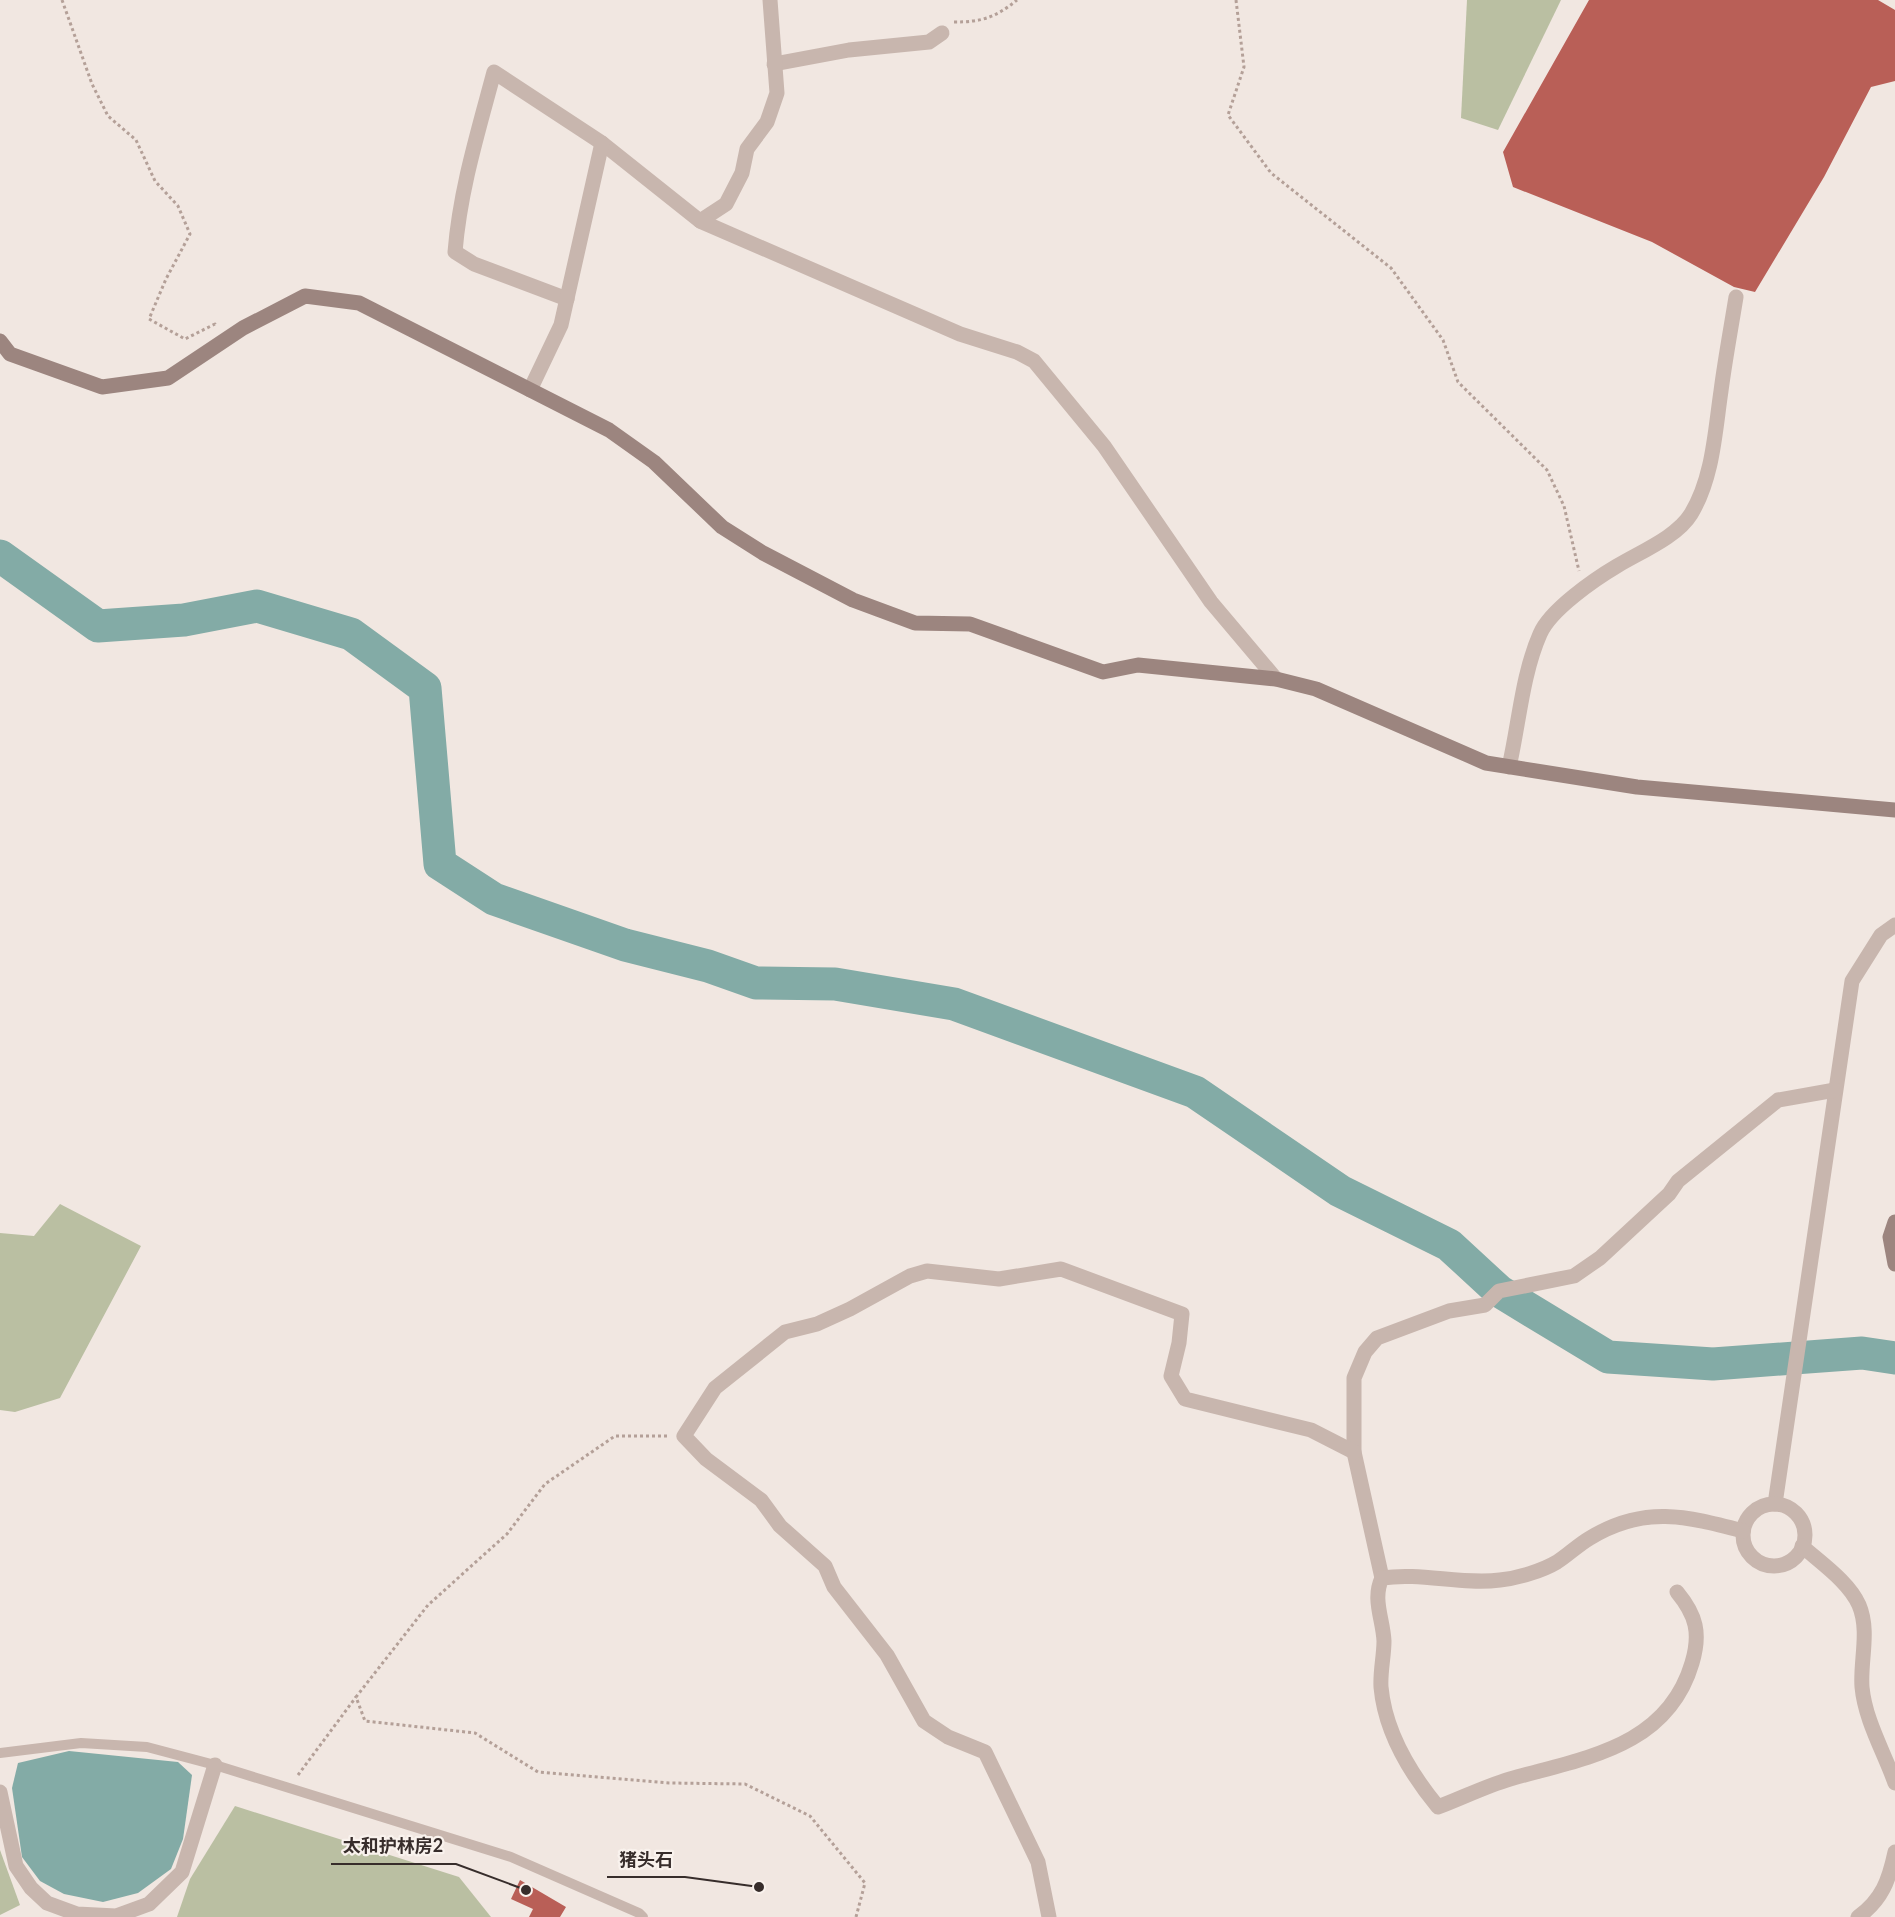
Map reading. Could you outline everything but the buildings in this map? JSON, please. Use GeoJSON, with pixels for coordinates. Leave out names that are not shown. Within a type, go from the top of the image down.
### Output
{"type":"FeatureCollection","features":[{"type":"Feature","properties":{"kind":"street"},"geometry":{"type":"LineString","coordinates":[[700,221],[726,204],[742,173],[747,148],[767,122],[777,93],[770,0]]}},
{"type":"Feature","properties":{"kind":"street"},"geometry":{"type":"LineString","coordinates":[[774,64],[849,50],[929,42],[942,33]]}},
{"type":"Feature","properties":{"kind":"street"},"geometry":{"type":"LineString","coordinates":[[567,299],[474,264],[455,252],[458,216],[469,159],[494,72],[511,81],[602,143],[700,221],[960,334],[1017,352],[1034,361],[1104,446],[1211,602],[1276,679]]}},
{"type":"Feature","properties":{"kind":"street"},"geometry":{"type":"LineString","coordinates":[[530,390],[561,325],[602,143]]}},
{"type":"Feature","properties":{"kind":"street"},"geometry":{"type":"LineString","coordinates":[[0,341],[10,354],[102,387],[168,378],[227,339],[305,296],[358,303],[609,430],[654,462],[722,527],[763,553],[853,600],[915,623],[970,624],[1103,672],[1138,665],[1276,679],[1316,688],[1486,763],[1637,787],[1895,810]]}},
{"type":"Feature","properties":{"kind":"street"},"geometry":{"type":"LineString","coordinates":[[1509,767],[1527,681],[1540,633],[1566,604],[1616,566],[1652,548],[1690,516],[1699,498],[1711,457],[1736,297]]}},
{"type":"Feature","properties":{"kind":"street"},"geometry":{"type":"LineString","coordinates":[[1775,1504],[1807,1273],[1852,981],[1881,935],[1895,925]]}},
{"type":"Feature","properties":{"kind":"street"},"geometry":{"type":"LineString","coordinates":[[1677,1592],[1693,1612],[1697,1648],[1688,1679],[1675,1703],[1618,1748],[1508,1779],[1438,1807],[1410,1767],[1389,1728],[1381,1687],[1384,1640],[1376,1590],[1382,1578],[1354,1452],[1354,1378],[1365,1352],[1377,1338],[1449,1311],[1485,1305],[1499,1291],[1574,1276],[1600,1257],[1669,1194],[1678,1180],[1778,1100],[1835,1090]]}},
{"type":"Feature","properties":{"kind":"street"},"geometry":{"type":"LineString","coordinates":[[1895,1222],[1890,1237],[1895,1264]]}},
{"type":"Feature","properties":{"kind":"street"},"geometry":{"type":"LineString","coordinates":[[1049,1917],[1038,1862],[984,1752],[948,1737],[924,1720],[887,1655],[834,1587],[825,1566],[780,1526],[761,1500],[706,1459],[684,1436],[716,1388],[785,1332],[817,1324],[842,1313],[909,1276],[927,1271],[999,1279],[1061,1269],[1182,1314],[1179,1343],[1171,1376],[1185,1399],[1311,1430],[1354,1452]]}},
{"type":"Feature","properties":{"kind":"street"},"geometry":{"type":"LineString","coordinates":[[1775,1504],[1792,1509],[1803,1523],[1802,1546],[1797,1557],[1781,1566],[1763,1565],[1749,1555],[1742,1539],[1745,1521],[1757,1508],[1775,1504]]}},
{"type":"Feature","properties":{"kind":"street"},"geometry":{"type":"LineString","coordinates":[[1382,1578],[1404,1575],[1499,1581],[1556,1563],[1588,1538],[1620,1522],[1650,1516],[1699,1519],[1743,1531]]}},
{"type":"Feature","properties":{"kind":"street"},"geometry":{"type":"LineString","coordinates":[[1802,1546],[1847,1588],[1860,1606],[1864,1637],[1862,1688],[1873,1730],[1889,1751],[1895,1782]]}},
{"type":"Feature","properties":{"kind":"street"},"geometry":{"type":"LineString","coordinates":[[0,1792],[16,1866],[31,1888],[47,1903],[76,1914],[116,1916],[149,1904],[182,1872],[215,1765]]}},
{"type":"Feature","properties":{"kind":"street"},"geometry":{"type":"LineString","coordinates":[[1858,1917],[1874,1906],[1890,1875],[1895,1852]]}},
{"type":"Feature","properties":{"kind":"lane"},"geometry":{"type":"LineString","coordinates":[[0,1753],[81,1743],[147,1747],[215,1765],[511,1857],[643,1917]]}},
{"type":"Feature","properties":{"kind":"path"},"geometry":{"type":"LineString","coordinates":[[62,0],[93,84],[108,116],[136,140],[155,181],[178,206],[190,234],[165,279],[149,319],[185,339],[215,324],[227,339]]}},
{"type":"Feature","properties":{"kind":"path"},"geometry":{"type":"LineString","coordinates":[[942,33],[955,21],[971,23],[981,20],[1001,13],[1017,0]]}},
{"type":"Feature","properties":{"kind":"path"},"geometry":{"type":"LineString","coordinates":[[1236,0],[1244,67],[1228,115],[1271,173],[1391,268],[1443,340],[1458,382],[1547,470],[1564,506],[1580,580]]}},
{"type":"Feature","properties":{"kind":"path"},"geometry":{"type":"LineString","coordinates":[[289,1788],[428,1605],[507,1533],[545,1484],[615,1436],[684,1436]]}},
{"type":"Feature","properties":{"kind":"path"},"geometry":{"type":"LineString","coordinates":[[356,1697],[365,1720],[475,1733],[538,1772],[669,1783],[745,1784],[810,1816],[865,1883],[856,1917]]}},
{"type":"Feature","properties":{"kind":"green space"},"geometry":{"type":"Polygon","coordinates":[[[1467,0],[1561,0],[1498,130],[1461,118],[1467,0]]]}},
{"type":"Feature","properties":{"kind":"green space"},"geometry":{"type":"Polygon","coordinates":[[[60,1204],[141,1246],[60,1398],[15,1412],[0,1410],[0,1233],[34,1236],[60,1204]]]}},
{"type":"Feature","properties":{"kind":"green space"},"geometry":{"type":"Polygon","coordinates":[[[235,1806],[459,1877],[491,1917],[177,1917],[190,1879],[235,1806]]]}},
{"type":"Feature","properties":{"kind":"green space"},"geometry":{"type":"Polygon","coordinates":[[[0,1850],[20,1905],[0,1915],[0,1850]]]}},
{"type":"Feature","properties":{"kind":"water"},"geometry":{"type":"Polygon","coordinates":[[[69,1751],[178,1762],[192,1775],[183,1839],[171,1869],[138,1893],[103,1902],[64,1894],[40,1881],[22,1857],[12,1788],[18,1763],[69,1751]]]}},
{"type":"Feature","properties":{"kind":"waterway"},"geometry":{"type":"LineString","coordinates":[[0,556],[98,626],[184,620],[257,606],[351,634],[425,688],[440,864],[494,899],[625,945],[708,966],[756,983],[835,984],[954,1004],[1195,1092],[1340,1191],[1449,1245],[1499,1291],[1608,1357],[1713,1364],[1862,1353],[1895,1358]]}},
{"type":"Feature","properties":{"kind":"place","name":"猪头石"},"geometry":{"type":"Point","coordinates":[759,1887]}},
{"type":"Feature","properties":{"kind":"place","name":"太和护林房2"},"geometry":{"type":"Point","coordinates":[526,1890]}}]}
